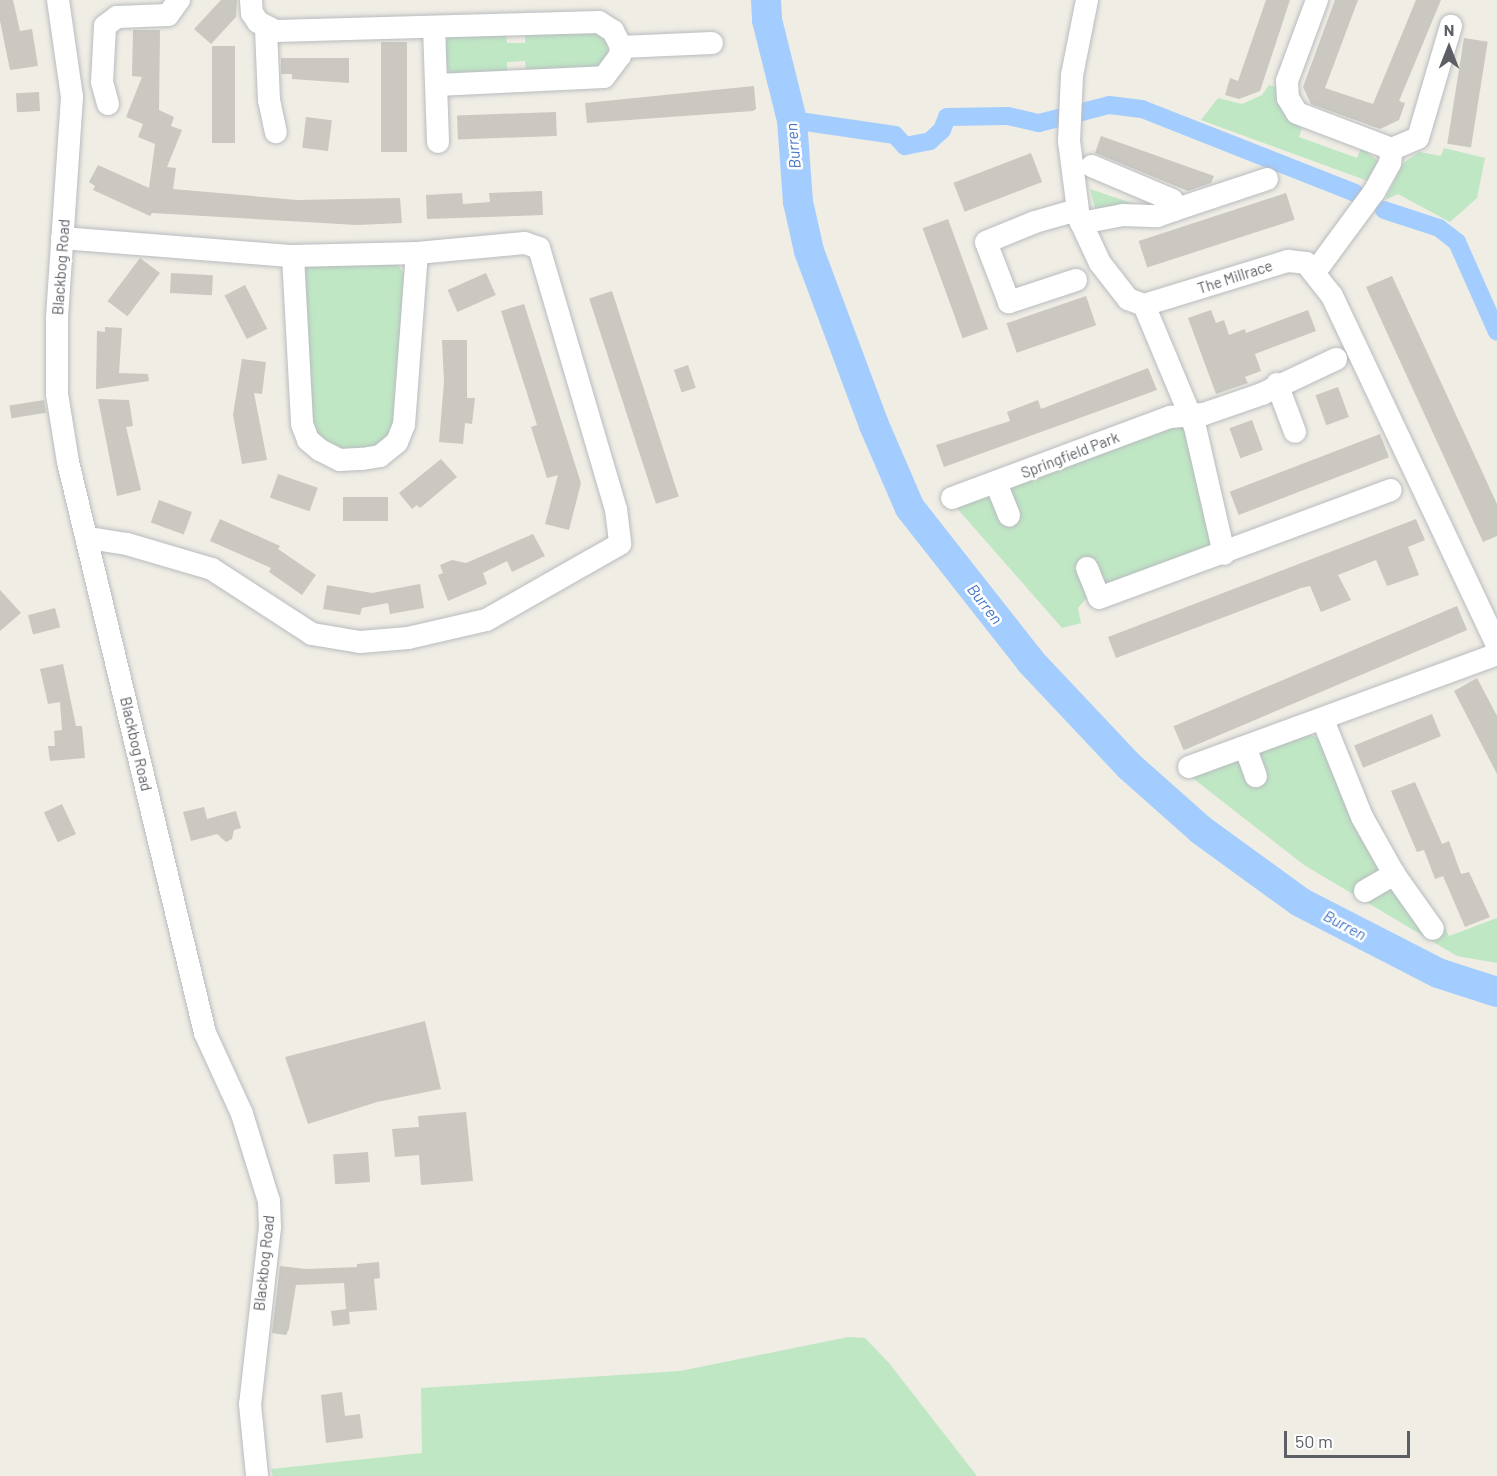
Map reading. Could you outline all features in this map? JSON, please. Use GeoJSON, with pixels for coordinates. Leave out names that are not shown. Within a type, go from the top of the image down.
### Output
{"type":"FeatureCollection","features":[{"type":"Feature","properties":{"kind":"street","name":"Blackbog Road"},"geometry":{"type":"LineString","coordinates":[[58,0],[72,97],[62,238],[57,394],[68,462],[89,538],[205,1033],[242,1114],[269,1201],[270,1227],[250,1404],[257,1476]]}},
{"type":"Feature","properties":{"kind":"street"},"geometry":{"type":"LineString","coordinates":[[108,104],[102,82],[105,26],[117,17],[168,15],[179,0]]}},
{"type":"Feature","properties":{"kind":"street"},"geometry":{"type":"LineString","coordinates":[[251,0],[252,14],[266,29],[269,100],[276,132]]}},
{"type":"Feature","properties":{"kind":"street"},"geometry":{"type":"LineString","coordinates":[[1087,0],[1068,114],[1079,217],[1116,286],[1128,299],[1144,305],[1190,414],[1224,554]]}},
{"type":"Feature","properties":{"kind":"street"},"geometry":{"type":"LineString","coordinates":[[1317,0],[1287,81],[1288,98],[1297,113],[1392,149],[1418,138],[1451,26]]}},
{"type":"Feature","properties":{"kind":"street"},"geometry":{"type":"LineString","coordinates":[[266,29],[598,22],[613,31],[621,47],[620,56],[604,76],[437,85]]}},
{"type":"Feature","properties":{"kind":"street"},"geometry":{"type":"LineString","coordinates":[[434,27],[438,142]]}},
{"type":"Feature","properties":{"kind":"street"},"geometry":{"type":"LineString","coordinates":[[621,47],[712,43]]}},
{"type":"Feature","properties":{"kind":"street"},"geometry":{"type":"LineString","coordinates":[[1392,149],[1390,164],[1374,192],[1315,272],[1332,296],[1369,370],[1497,645]]}},
{"type":"Feature","properties":{"kind":"street"},"geometry":{"type":"LineString","coordinates":[[1092,166],[1172,200],[1173,210]]}},
{"type":"Feature","properties":{"kind":"street"},"geometry":{"type":"LineString","coordinates":[[1076,280],[1048,279],[1010,302],[986,242],[1035,222],[1079,217],[1156,216],[1267,179]]}},
{"type":"Feature","properties":{"kind":"street"},"geometry":{"type":"LineString","coordinates":[[62,238],[293,256],[417,253],[525,243],[539,248],[616,509],[620,544],[486,620],[408,638],[360,642],[312,634],[212,569],[128,544],[89,538]]}},
{"type":"Feature","properties":{"kind":"street"},"geometry":{"type":"LineString","coordinates":[[293,256],[302,424],[308,440],[320,450],[340,459],[362,459],[380,456],[397,442],[404,425],[417,253]]}},
{"type":"Feature","properties":{"kind":"street","name":"The Millrace"},"geometry":{"type":"LineString","coordinates":[[1144,305],[1288,261],[1306,263],[1315,272]]}},
{"type":"Feature","properties":{"kind":"street","name":"Springfield Park"},"geometry":{"type":"LineString","coordinates":[[952,498],[1170,417],[1204,414],[1262,394],[1277,384],[1336,359]]}},
{"type":"Feature","properties":{"kind":"street"},"geometry":{"type":"LineString","coordinates":[[1277,384],[1295,432]]}},
{"type":"Feature","properties":{"kind":"street"},"geometry":{"type":"LineString","coordinates":[[996,483],[1009,515]]}},
{"type":"Feature","properties":{"kind":"street"},"geometry":{"type":"LineString","coordinates":[[1087,568],[1099,598],[1224,554],[1391,490]]}},
{"type":"Feature","properties":{"kind":"street"},"geometry":{"type":"LineString","coordinates":[[1190,767],[1246,749],[1497,654]]}},
{"type":"Feature","properties":{"kind":"street"},"geometry":{"type":"LineString","coordinates":[[1323,720],[1362,817],[1394,874],[1433,929]]}},
{"type":"Feature","properties":{"kind":"street"},"geometry":{"type":"LineString","coordinates":[[1246,749],[1256,776]]}},
{"type":"Feature","properties":{"kind":"street"},"geometry":{"type":"LineString","coordinates":[[1365,891],[1394,874]]}},
{"type":"Feature","properties":{"kind":"green space"},"geometry":{"type":"Polygon","coordinates":[[[506,30],[507,43],[525,43],[525,30],[598,31],[607,42],[608,56],[599,68],[526,73],[525,61],[507,62],[507,74],[452,74],[446,67],[445,45],[449,36],[506,30]]]}},
{"type":"Feature","properties":{"kind":"green space"},"geometry":{"type":"Polygon","coordinates":[[[1269,85],[1280,89],[1303,125],[1299,137],[1357,158],[1362,146],[1369,149],[1368,153],[1379,162],[1368,181],[1201,120],[1218,98],[1242,104],[1262,95],[1269,85]]]}},
{"type":"Feature","properties":{"kind":"green space"},"geometry":{"type":"Polygon","coordinates":[[[1444,148],[1485,158],[1477,198],[1450,222],[1398,194],[1385,200],[1403,163],[1419,152],[1441,156],[1444,148]]]}},
{"type":"Feature","properties":{"kind":"green space"},"geometry":{"type":"Polygon","coordinates":[[[1090,189],[1143,207],[1096,212],[1090,189]]]}},
{"type":"Feature","properties":{"kind":"green space"},"geometry":{"type":"Polygon","coordinates":[[[394,259],[408,279],[399,420],[388,439],[379,446],[347,451],[314,435],[302,272],[307,266],[394,259]]]}},
{"type":"Feature","properties":{"kind":"green space"},"geometry":{"type":"Polygon","coordinates":[[[1168,425],[1184,427],[1214,543],[1209,551],[1089,595],[1078,608],[1081,623],[1062,628],[955,506],[983,497],[992,498],[1011,491],[1015,484],[1168,425]]]}},
{"type":"Feature","properties":{"kind":"green space"},"geometry":{"type":"Polygon","coordinates":[[[1308,734],[1320,739],[1427,933],[1444,926],[1449,936],[1497,918],[1497,963],[1457,956],[1304,865],[1190,776],[1308,734]]]}},
{"type":"Feature","properties":{"kind":"green space"},"geometry":{"type":"Polygon","coordinates":[[[848,1337],[865,1338],[889,1363],[977,1476],[273,1476],[271,1469],[422,1453],[421,1388],[680,1371],[848,1337]]]}},
{"type":"Feature","properties":{"kind":"water"},"geometry":{"type":"Polygon","coordinates":[[[759,0],[775,0],[778,19],[760,22],[759,0]]]}},
{"type":"Feature","properties":{"kind":"water"},"geometry":{"type":"Polygon","coordinates":[[[1443,967],[1497,985],[1497,1001],[1442,982],[1443,967]]]}},
{"type":"Feature","properties":{"kind":"building"},"geometry":{"type":"Polygon","coordinates":[[[0,0],[13,0],[20,31],[32,29],[38,66],[10,70],[0,21],[0,0]]]}},
{"type":"Feature","properties":{"kind":"building"},"geometry":{"type":"Polygon","coordinates":[[[221,0],[237,0],[236,17],[211,44],[194,29],[221,0]]]}},
{"type":"Feature","properties":{"kind":"building"},"geometry":{"type":"Polygon","coordinates":[[[1266,0],[1290,0],[1260,91],[1239,99],[1225,95],[1230,78],[1238,81],[1266,0]]]}},
{"type":"Feature","properties":{"kind":"building"},"geometry":{"type":"Polygon","coordinates":[[[1335,0],[1358,0],[1325,88],[1373,104],[1416,0],[1441,0],[1399,101],[1405,103],[1399,120],[1380,129],[1311,104],[1303,87],[1335,0]]]}},
{"type":"Feature","properties":{"kind":"building"},"geometry":{"type":"Polygon","coordinates":[[[133,30],[160,30],[159,110],[174,117],[171,126],[182,130],[167,167],[176,168],[173,189],[297,200],[400,198],[402,223],[357,225],[152,213],[150,216],[93,190],[95,186],[89,182],[98,165],[149,188],[155,144],[138,137],[143,124],[126,117],[142,77],[132,76],[133,30]]]}},
{"type":"Feature","properties":{"kind":"building"},"geometry":{"type":"Polygon","coordinates":[[[1464,38],[1488,42],[1471,147],[1447,144],[1464,38]]]}},
{"type":"Feature","properties":{"kind":"building"},"geometry":{"type":"Polygon","coordinates":[[[381,42],[407,42],[407,152],[381,152],[381,42]]]}},
{"type":"Feature","properties":{"kind":"building"},"geometry":{"type":"Polygon","coordinates":[[[212,46],[235,46],[235,143],[212,143],[212,46]]]}},
{"type":"Feature","properties":{"kind":"building"},"geometry":{"type":"Polygon","coordinates":[[[281,58],[349,58],[349,83],[292,79],[292,74],[281,74],[281,58]]]}},
{"type":"Feature","properties":{"kind":"building"},"geometry":{"type":"Polygon","coordinates":[[[754,86],[756,109],[753,111],[587,123],[585,103],[754,86]]]}},
{"type":"Feature","properties":{"kind":"building"},"geometry":{"type":"Polygon","coordinates":[[[39,92],[40,111],[17,112],[16,93],[39,92]]]}},
{"type":"Feature","properties":{"kind":"building"},"geometry":{"type":"Polygon","coordinates":[[[556,112],[557,136],[458,139],[457,115],[556,112]]]}},
{"type":"Feature","properties":{"kind":"building"},"geometry":{"type":"Polygon","coordinates":[[[306,117],[332,120],[328,151],[302,148],[306,117]]]}},
{"type":"Feature","properties":{"kind":"building"},"geometry":{"type":"Polygon","coordinates":[[[1101,136],[1214,176],[1211,183],[1188,191],[1095,153],[1101,136]]]}},
{"type":"Feature","properties":{"kind":"building"},"geometry":{"type":"Polygon","coordinates":[[[1031,153],[1042,182],[965,212],[954,183],[1031,153]]]}},
{"type":"Feature","properties":{"kind":"building"},"geometry":{"type":"Polygon","coordinates":[[[542,191],[543,215],[427,219],[426,195],[462,193],[463,204],[490,202],[489,193],[542,191]]]}},
{"type":"Feature","properties":{"kind":"building"},"geometry":{"type":"Polygon","coordinates":[[[1286,193],[1295,220],[1147,268],[1139,241],[1286,193]]]}},
{"type":"Feature","properties":{"kind":"building"},"geometry":{"type":"Polygon","coordinates":[[[948,219],[988,329],[963,338],[923,228],[948,219]]]}},
{"type":"Feature","properties":{"kind":"building"},"geometry":{"type":"Polygon","coordinates":[[[140,258],[160,273],[127,316],[108,301],[140,258]]]}},
{"type":"Feature","properties":{"kind":"building"},"geometry":{"type":"Polygon","coordinates":[[[171,273],[213,275],[212,295],[170,293],[171,273]]]}},
{"type":"Feature","properties":{"kind":"building"},"geometry":{"type":"Polygon","coordinates":[[[486,273],[496,295],[457,312],[448,290],[486,273]]]}},
{"type":"Feature","properties":{"kind":"building"},"geometry":{"type":"Polygon","coordinates":[[[1392,276],[1497,504],[1497,536],[1483,542],[1366,287],[1392,276]]]}},
{"type":"Feature","properties":{"kind":"building"},"geometry":{"type":"Polygon","coordinates":[[[245,285],[267,329],[247,339],[225,295],[245,285]]]}},
{"type":"Feature","properties":{"kind":"building"},"geometry":{"type":"Polygon","coordinates":[[[612,291],[679,496],[656,504],[589,298],[612,291]]]}},
{"type":"Feature","properties":{"kind":"building"},"geometry":{"type":"Polygon","coordinates":[[[1086,296],[1096,325],[1017,353],[1007,323],[1086,296]]]}},
{"type":"Feature","properties":{"kind":"building"},"geometry":{"type":"Polygon","coordinates":[[[524,304],[581,483],[569,530],[545,524],[558,475],[547,478],[531,427],[537,425],[501,311],[524,304]]]}},
{"type":"Feature","properties":{"kind":"building"},"geometry":{"type":"Polygon","coordinates":[[[1211,310],[1216,323],[1224,320],[1229,335],[1245,329],[1246,333],[1308,310],[1316,331],[1255,354],[1261,371],[1245,377],[1248,383],[1216,394],[1188,318],[1211,310]]]}},
{"type":"Feature","properties":{"kind":"building"},"geometry":{"type":"Polygon","coordinates":[[[105,327],[122,328],[119,373],[148,374],[149,381],[96,389],[97,331],[105,332],[105,327]]]}},
{"type":"Feature","properties":{"kind":"building"},"geometry":{"type":"Polygon","coordinates":[[[442,340],[467,340],[467,398],[475,398],[472,424],[465,423],[463,444],[439,442],[444,382],[442,340]]]}},
{"type":"Feature","properties":{"kind":"building"},"geometry":{"type":"Polygon","coordinates":[[[242,359],[266,362],[262,394],[254,393],[267,460],[242,464],[233,415],[242,359]]]}},
{"type":"Feature","properties":{"kind":"building"},"geometry":{"type":"Polygon","coordinates":[[[688,365],[696,388],[682,393],[674,370],[688,365]]]}},
{"type":"Feature","properties":{"kind":"building"},"geometry":{"type":"Polygon","coordinates":[[[1148,368],[1157,390],[944,467],[936,445],[1010,421],[1007,412],[1038,400],[1041,409],[1148,368]]]}},
{"type":"Feature","properties":{"kind":"building"},"geometry":{"type":"Polygon","coordinates":[[[1338,387],[1349,417],[1326,425],[1315,395],[1338,387]]]}},
{"type":"Feature","properties":{"kind":"building"},"geometry":{"type":"Polygon","coordinates":[[[98,399],[129,400],[133,426],[126,427],[141,490],[117,496],[98,399]]]}},
{"type":"Feature","properties":{"kind":"building"},"geometry":{"type":"Polygon","coordinates":[[[44,400],[46,413],[11,418],[9,405],[44,400]]]}},
{"type":"Feature","properties":{"kind":"building"},"geometry":{"type":"Polygon","coordinates":[[[1252,420],[1263,450],[1240,458],[1229,428],[1252,420]]]}},
{"type":"Feature","properties":{"kind":"building"},"geometry":{"type":"Polygon","coordinates":[[[1380,434],[1389,457],[1239,515],[1230,492],[1380,434]]]}},
{"type":"Feature","properties":{"kind":"building"},"geometry":{"type":"Polygon","coordinates":[[[441,459],[457,477],[420,508],[417,505],[412,509],[399,493],[441,459]]]}},
{"type":"Feature","properties":{"kind":"building"},"geometry":{"type":"Polygon","coordinates":[[[278,474],[318,488],[310,511],[270,498],[278,474]]]}},
{"type":"Feature","properties":{"kind":"building"},"geometry":{"type":"Polygon","coordinates":[[[343,497],[388,497],[388,521],[343,521],[343,497]]]}},
{"type":"Feature","properties":{"kind":"building"},"geometry":{"type":"Polygon","coordinates":[[[159,500],[192,512],[184,535],[151,523],[159,500]]]}},
{"type":"Feature","properties":{"kind":"building"},"geometry":{"type":"Polygon","coordinates":[[[220,519],[280,546],[278,549],[316,575],[302,595],[269,572],[271,568],[210,541],[220,519]]]}},
{"type":"Feature","properties":{"kind":"building"},"geometry":{"type":"Polygon","coordinates":[[[1416,519],[1425,540],[1408,547],[1419,575],[1387,586],[1376,560],[1338,575],[1351,600],[1321,612],[1310,586],[1301,588],[1116,658],[1108,637],[1416,519]]]}},
{"type":"Feature","properties":{"kind":"building"},"geometry":{"type":"Polygon","coordinates":[[[533,534],[545,556],[512,572],[507,561],[483,573],[487,584],[448,601],[438,575],[443,573],[440,565],[452,560],[466,563],[533,534]]]}},
{"type":"Feature","properties":{"kind":"building"},"geometry":{"type":"Polygon","coordinates":[[[420,584],[424,608],[390,614],[388,603],[362,608],[360,615],[323,609],[327,585],[372,593],[420,584]]]}},
{"type":"Feature","properties":{"kind":"building"},"geometry":{"type":"Polygon","coordinates":[[[0,590],[21,613],[0,631],[0,590]]]}},
{"type":"Feature","properties":{"kind":"building"},"geometry":{"type":"Polygon","coordinates":[[[1457,606],[1467,630],[1184,750],[1173,726],[1457,606]]]}},
{"type":"Feature","properties":{"kind":"building"},"geometry":{"type":"Polygon","coordinates":[[[55,608],[60,627],[33,635],[28,615],[55,608]]]}},
{"type":"Feature","properties":{"kind":"building"},"geometry":{"type":"Polygon","coordinates":[[[63,664],[76,726],[82,726],[85,758],[50,761],[48,746],[55,746],[54,731],[62,730],[60,702],[48,704],[40,669],[63,664]]]}},
{"type":"Feature","properties":{"kind":"building"},"geometry":{"type":"Polygon","coordinates":[[[1477,678],[1497,716],[1497,774],[1454,691],[1477,678]]]}},
{"type":"Feature","properties":{"kind":"building"},"geometry":{"type":"Polygon","coordinates":[[[1432,714],[1441,736],[1363,768],[1354,745],[1432,714]]]}},
{"type":"Feature","properties":{"kind":"building"},"geometry":{"type":"Polygon","coordinates":[[[1415,782],[1442,844],[1449,841],[1461,874],[1469,872],[1490,917],[1465,927],[1443,876],[1435,879],[1424,850],[1417,852],[1391,791],[1415,782]]]}},
{"type":"Feature","properties":{"kind":"building"},"geometry":{"type":"Polygon","coordinates":[[[62,804],[76,834],[58,842],[44,812],[62,804]]]}},
{"type":"Feature","properties":{"kind":"building"},"geometry":{"type":"Polygon","coordinates":[[[204,807],[207,819],[236,811],[241,828],[234,830],[232,839],[226,842],[217,834],[191,841],[183,812],[204,807]]]}},
{"type":"Feature","properties":{"kind":"building"},"geometry":{"type":"Polygon","coordinates":[[[425,1021],[441,1089],[377,1102],[308,1124],[285,1057],[425,1021]]]}},
{"type":"Feature","properties":{"kind":"building"},"geometry":{"type":"Polygon","coordinates":[[[466,1112],[473,1181],[421,1185],[419,1155],[395,1157],[392,1129],[419,1127],[418,1116],[466,1112]]]}},
{"type":"Feature","properties":{"kind":"building"},"geometry":{"type":"Polygon","coordinates":[[[368,1152],[370,1182],[335,1184],[333,1154],[368,1152]]]}},
{"type":"Feature","properties":{"kind":"building"},"geometry":{"type":"Polygon","coordinates":[[[379,1262],[380,1278],[374,1279],[377,1310],[349,1312],[350,1324],[333,1326],[331,1311],[346,1309],[344,1283],[296,1285],[286,1335],[272,1333],[280,1266],[306,1269],[357,1267],[357,1264],[379,1262]]]}},
{"type":"Feature","properties":{"kind":"building"},"geometry":{"type":"Polygon","coordinates":[[[342,1392],[345,1416],[360,1414],[363,1438],[326,1443],[321,1395],[342,1392]]]}},
{"type":"Feature","properties":{"kind":"waterway","name":"Burren"},"geometry":{"type":"LineString","coordinates":[[766,0],[767,20],[792,120],[798,202],[809,251],[874,425],[910,508],[1031,662],[1129,766],[1201,830],[1300,902],[1438,973],[1497,992]]}},
{"type":"Feature","properties":{"kind":"waterway"},"geometry":{"type":"LineString","coordinates":[[792,120],[895,135],[905,146],[930,141],[942,130],[947,117],[1008,116],[1039,123],[1109,105],[1142,109],[1355,193]]}},
{"type":"Feature","properties":{"kind":"waterway"},"geometry":{"type":"LineString","coordinates":[[1384,210],[1439,228],[1457,242],[1497,332]]}}]}
